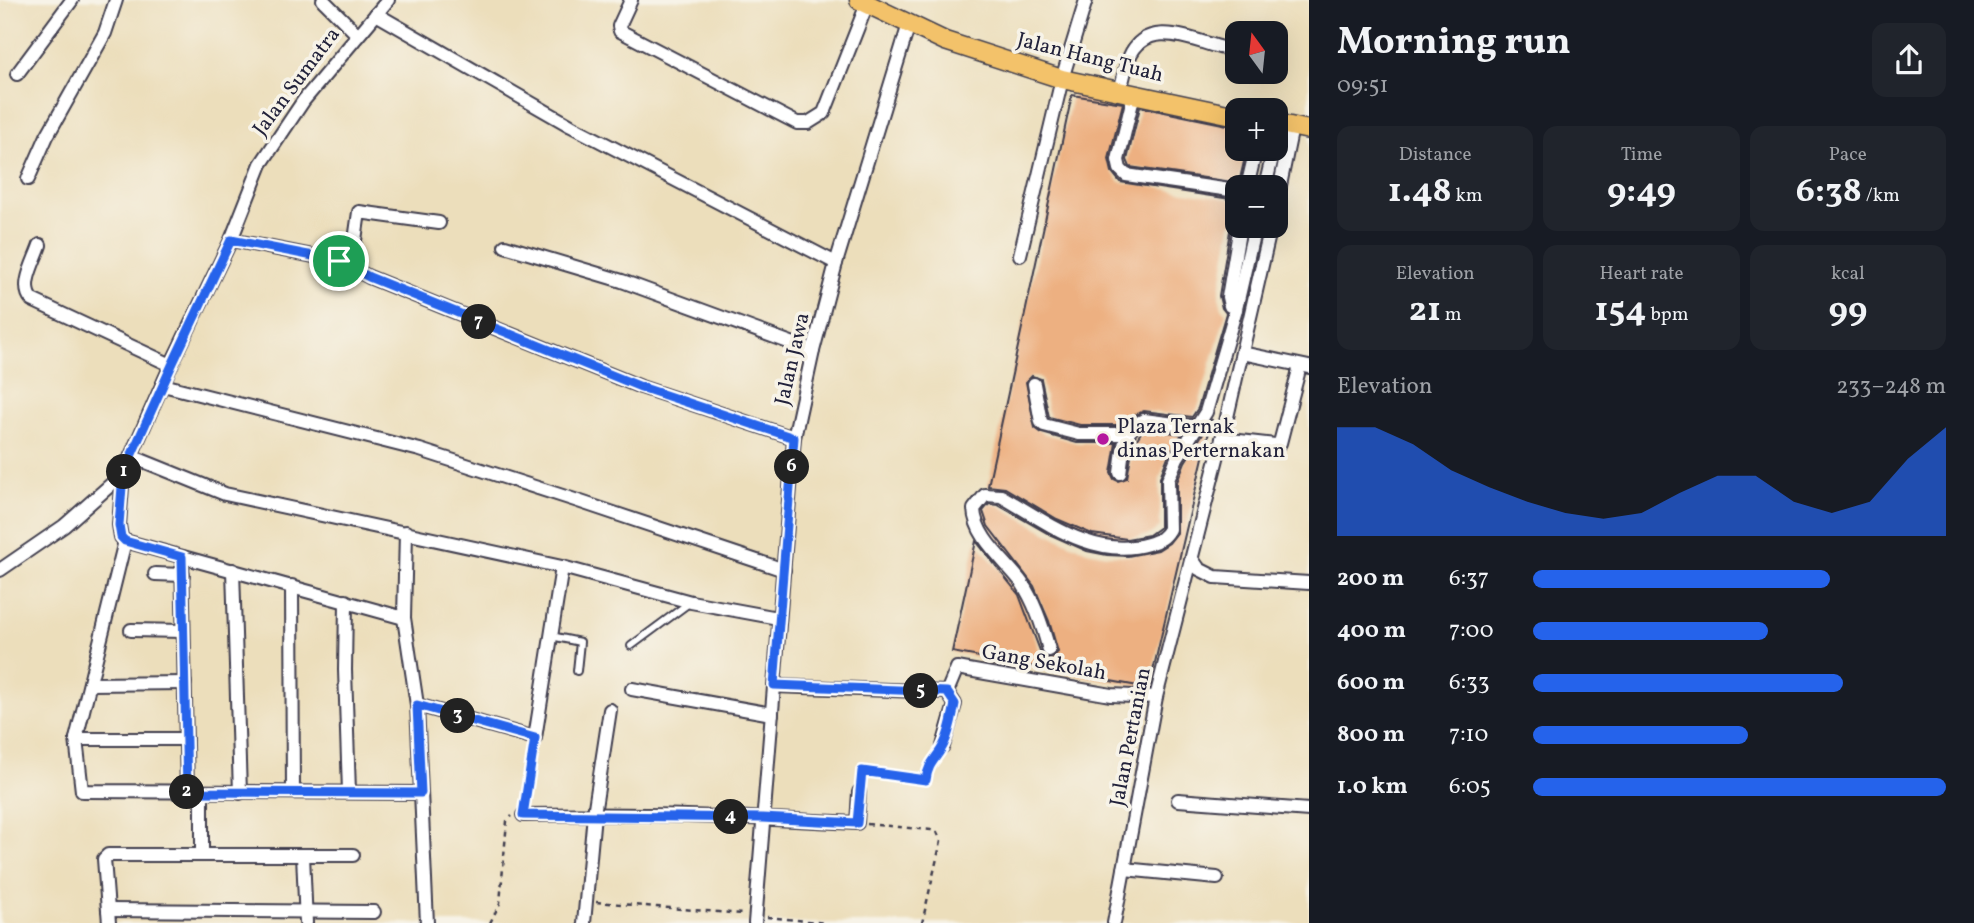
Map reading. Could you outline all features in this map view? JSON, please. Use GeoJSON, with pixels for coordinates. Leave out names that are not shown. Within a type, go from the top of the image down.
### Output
{"type":"FeatureCollection","features":[{"type":"Feature","properties":{"kind":"main road","name":"Jalan Hang Tuah"},"geometry":{"type":"LineString","coordinates":[[863,2],[945,41],[1062,79],[1225,113]]}},
{"type":"Feature","properties":{"kind":"street"},"geometry":{"type":"LineString","coordinates":[[18,74],[72,0]]}},
{"type":"Feature","properties":{"kind":"street"},"geometry":{"type":"LineString","coordinates":[[29,179],[47,136],[105,33],[116,0]]}},
{"type":"Feature","properties":{"kind":"street"},"geometry":{"type":"LineString","coordinates":[[323,0],[358,35]]}},
{"type":"Feature","properties":{"kind":"street","name":"Jalan Sumatra"},"geometry":{"type":"LineString","coordinates":[[0,570],[64,526],[123,474],[231,240],[261,164],[304,100],[388,0]]}},
{"type":"Feature","properties":{"kind":"street"},"geometry":{"type":"LineString","coordinates":[[631,0],[619,26],[620,31],[797,123],[804,124],[824,113],[863,2]]}},
{"type":"Feature","properties":{"kind":"street"},"geometry":{"type":"LineString","coordinates":[[1020,255],[1062,79],[1086,0]]}},
{"type":"Feature","properties":{"kind":"street"},"geometry":{"type":"LineString","coordinates":[[376,14],[571,126],[836,262]]}},
{"type":"Feature","properties":{"kind":"street","name":"Jalan Jawa"},"geometry":{"type":"LineString","coordinates":[[755,919],[794,438],[836,262],[908,24]]}},
{"type":"Feature","properties":{"kind":"street"},"geometry":{"type":"LineString","coordinates":[[1223,48],[1168,34],[1153,34],[1142,39],[1130,57],[1118,160],[1126,175],[1225,189]]}},
{"type":"Feature","properties":{"kind":"street"},"geometry":{"type":"LineString","coordinates":[[351,268],[359,212],[439,223]]}},
{"type":"Feature","properties":{"kind":"street"},"geometry":{"type":"LineString","coordinates":[[1236,309],[1230,306],[1228,297],[1238,238]]}},
{"type":"Feature","properties":{"kind":"street"},"geometry":{"type":"LineString","coordinates":[[1049,650],[1042,624],[1026,590],[993,549],[978,525],[974,509],[985,495],[1002,496],[1089,544],[1128,548],[1158,541],[1165,536],[1168,528],[1167,491],[1172,469],[1206,412],[1236,309],[1252,238]]}},
{"type":"Feature","properties":{"kind":"street","name":"Jalan Pertanian"},"geometry":{"type":"LineString","coordinates":[[1114,923],[1156,697],[1222,439],[1268,238]]}},
{"type":"Feature","properties":{"kind":"street"},"geometry":{"type":"LineString","coordinates":[[231,240],[339,261],[641,387],[794,438]]}},
{"type":"Feature","properties":{"kind":"street"},"geometry":{"type":"LineString","coordinates":[[40,245],[25,287],[32,300],[172,365]]}},
{"type":"Feature","properties":{"kind":"street"},"geometry":{"type":"LineString","coordinates":[[505,246],[622,281],[813,351]]}},
{"type":"Feature","properties":{"kind":"street"},"geometry":{"type":"LineString","coordinates":[[1222,439],[1275,445],[1280,443],[1305,367],[1242,353]]}},
{"type":"Feature","properties":{"kind":"street"},"geometry":{"type":"LineString","coordinates":[[1034,384],[1041,422],[1044,425],[1079,434],[1126,434]]}},
{"type":"Feature","properties":{"kind":"street"},"geometry":{"type":"LineString","coordinates":[[163,385],[420,450],[784,570]]}},
{"type":"Feature","properties":{"kind":"street"},"geometry":{"type":"LineString","coordinates":[[1120,473],[1126,434],[1138,422],[1198,427]]}},
{"type":"Feature","properties":{"kind":"street"},"geometry":{"type":"LineString","coordinates":[[131,456],[225,494],[562,567],[691,602],[778,618]]}},
{"type":"Feature","properties":{"kind":"street"},"geometry":{"type":"LineString","coordinates":[[123,474],[119,525],[121,537],[125,541],[404,618]]}},
{"type":"Feature","properties":{"kind":"street"},"geometry":{"type":"LineString","coordinates":[[406,533],[404,618],[417,705],[427,923]]}},
{"type":"Feature","properties":{"kind":"street"},"geometry":{"type":"LineString","coordinates":[[125,541],[76,739],[82,791],[421,793]]}},
{"type":"Feature","properties":{"kind":"street"},"geometry":{"type":"LineString","coordinates":[[182,557],[187,792]]}},
{"type":"Feature","properties":{"kind":"street"},"geometry":{"type":"LineString","coordinates":[[1192,559],[1199,569],[1214,577],[1309,583]]}},
{"type":"Feature","properties":{"kind":"street"},"geometry":{"type":"LineString","coordinates":[[417,705],[535,738],[562,567]]}},
{"type":"Feature","properties":{"kind":"street"},"geometry":{"type":"LineString","coordinates":[[233,570],[240,793]]}},
{"type":"Feature","properties":{"kind":"street"},"geometry":{"type":"LineString","coordinates":[[155,574],[183,575]]}},
{"type":"Feature","properties":{"kind":"street"},"geometry":{"type":"LineString","coordinates":[[292,586],[293,792]]}},
{"type":"Feature","properties":{"kind":"street"},"geometry":{"type":"LineString","coordinates":[[346,601],[349,792]]}},
{"type":"Feature","properties":{"kind":"street"},"geometry":{"type":"LineString","coordinates":[[131,630],[183,631]]}},
{"type":"Feature","properties":{"kind":"street","name":"Gang Sekolah"},"geometry":{"type":"LineString","coordinates":[[947,692],[957,667],[1111,695],[1156,697]]}},
{"type":"Feature","properties":{"kind":"street"},"geometry":{"type":"LineString","coordinates":[[90,684],[184,683]]}},
{"type":"Feature","properties":{"kind":"street"},"geometry":{"type":"LineString","coordinates":[[774,685],[947,692],[955,704],[943,746]]}},
{"type":"Feature","properties":{"kind":"street"},"geometry":{"type":"LineString","coordinates":[[632,689],[772,713]]}},
{"type":"Feature","properties":{"kind":"street"},"geometry":{"type":"LineString","coordinates":[[584,923],[594,814],[610,710]]}},
{"type":"Feature","properties":{"kind":"street"},"geometry":{"type":"LineString","coordinates":[[76,739],[186,739]]}},
{"type":"Feature","properties":{"kind":"street"},"geometry":{"type":"LineString","coordinates":[[202,792],[202,854]]}},
{"type":"Feature","properties":{"kind":"street"},"geometry":{"type":"LineString","coordinates":[[523,815],[762,818],[857,823],[859,792]]}},
{"type":"Feature","properties":{"kind":"street"},"geometry":{"type":"LineString","coordinates":[[1178,800],[1309,810]]}},
{"type":"Feature","properties":{"kind":"street"},"geometry":{"type":"LineString","coordinates":[[353,855],[108,855],[104,859],[108,917],[306,917],[374,912]]}},
{"type":"Feature","properties":{"kind":"street"},"geometry":{"type":"LineString","coordinates":[[303,855],[306,917]]}},
{"type":"Feature","properties":{"kind":"street"},"geometry":{"type":"LineString","coordinates":[[1124,869],[1217,878]]}},
{"type":"Feature","properties":{"kind":"lane"},"geometry":{"type":"LineString","coordinates":[[631,646],[691,602]]}},
{"type":"Feature","properties":{"kind":"lane"},"geometry":{"type":"LineString","coordinates":[[551,636],[580,642],[577,671]]}},
{"type":"Feature","properties":{"kind":"path"},"geometry":{"type":"LineString","coordinates":[[490,923],[498,912],[500,903],[507,821],[517,814],[523,815],[535,738]]}},
{"type":"Feature","properties":{"kind":"path"},"geometry":{"type":"LineString","coordinates":[[859,792],[862,771],[926,780],[928,766],[938,757],[943,746]]}},
{"type":"Feature","properties":{"kind":"path"},"geometry":{"type":"LineString","coordinates":[[857,823],[937,832],[941,841],[922,923]]}},
{"type":"Feature","properties":{"kind":"path"},"geometry":{"type":"LineString","coordinates":[[586,901],[755,919],[826,923]]}},
{"type":"Feature","properties":{"kind":"building"},"geometry":{"type":"Polygon","coordinates":[[[1072,95],[1123,103],[1109,159],[1112,172],[1120,182],[1225,198],[1225,238],[1229,238],[1219,296],[1226,313],[1198,408],[1192,417],[1144,411],[1132,416],[1123,425],[1080,425],[1049,417],[1041,379],[1032,376],[1026,382],[1035,428],[1042,433],[1077,443],[1116,443],[1111,473],[1118,481],[1127,478],[1133,445],[1142,431],[1146,429],[1182,434],[1169,454],[1160,477],[1160,527],[1149,535],[1127,539],[1092,534],[1057,519],[1005,488],[988,486],[1072,95]]]}},
{"type":"Feature","properties":{"kind":"building"},"geometry":{"type":"Polygon","coordinates":[[[1140,107],[1225,125],[1225,161],[1244,161],[1241,175],[1225,175],[1225,181],[1130,167],[1127,160],[1140,107]]]}},
{"type":"Feature","properties":{"kind":"building"},"geometry":{"type":"Polygon","coordinates":[[[1212,419],[1149,688],[952,652],[976,541],[1019,595],[1042,656],[1051,659],[1058,652],[1049,621],[1034,586],[988,526],[983,511],[989,504],[998,505],[1049,534],[1087,551],[1128,556],[1158,550],[1169,543],[1177,533],[1177,482],[1185,462],[1212,419]]]}},
{"type":"Feature","properties":{"kind":"place","name":"Plaza Ternak dinas Perternakan"},"geometry":{"type":"Point","coordinates":[1103,439]}},
{"type":"Feature","properties":{"kind":"route"},"geometry":{"type":"LineString","coordinates":[[231,240],[339,261],[369,277],[641,387],[794,438],[774,685],[947,692],[955,704],[948,736],[938,757],[928,766],[926,780],[862,771],[857,823],[762,818],[523,815],[535,738],[417,705],[421,793],[187,792],[182,557],[125,541],[121,537],[119,525],[123,474],[231,240]]}}]}
